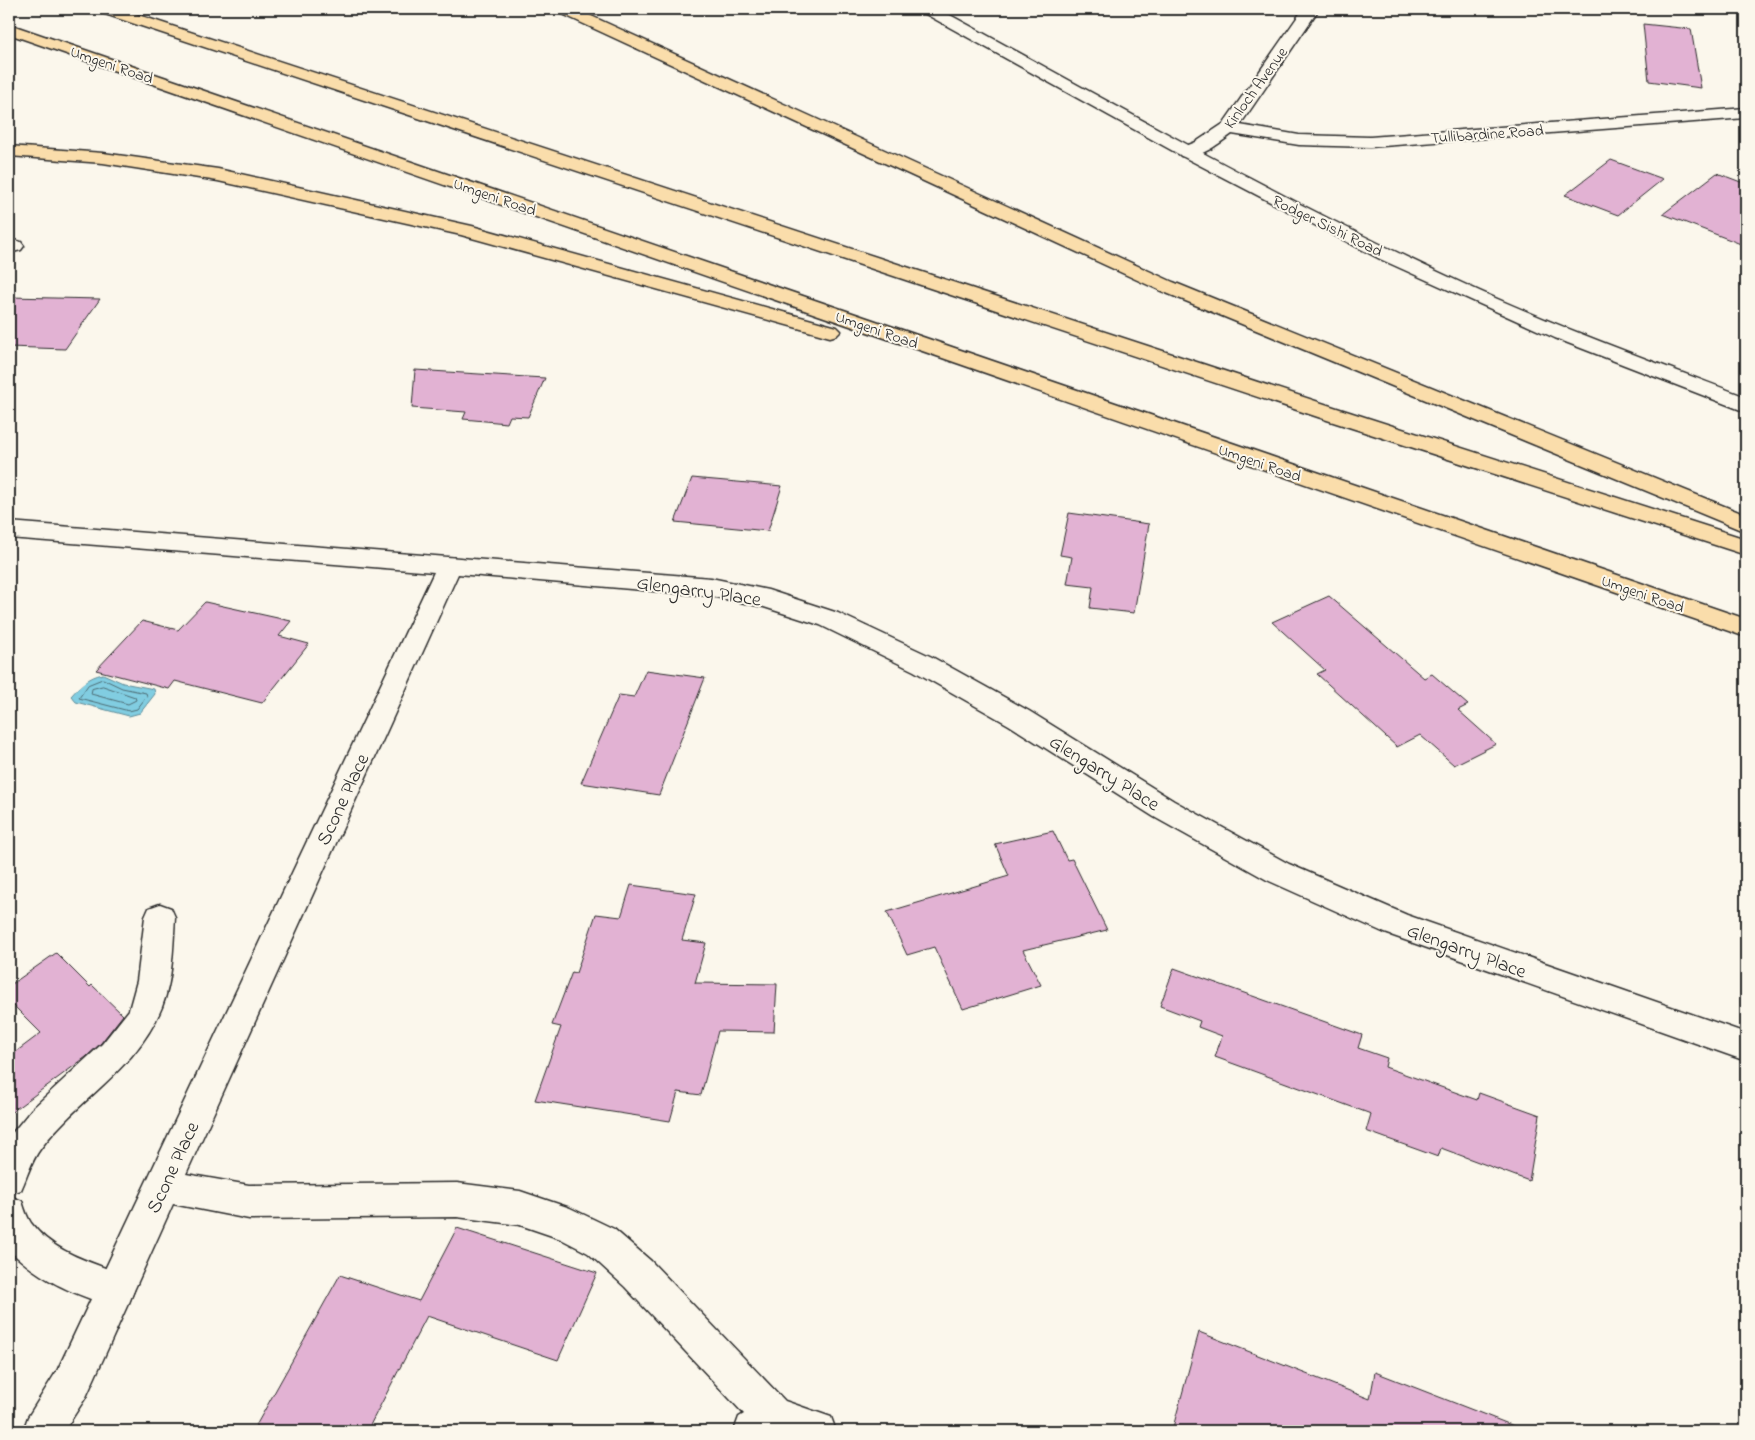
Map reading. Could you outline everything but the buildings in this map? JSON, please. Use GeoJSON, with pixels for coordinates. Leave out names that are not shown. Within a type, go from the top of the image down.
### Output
{"type":"FeatureCollection","features":[{"type":"Feature","properties":{"kind":"highway"},"geometry":{"type":"LineString","coordinates":[[105,9],[1335,415],[1746,547]]}},
{"type":"Feature","properties":{"kind":"highway"},"geometry":{"type":"LineString","coordinates":[[564,9],[1166,286],[1746,524]]}},
{"type":"Feature","properties":{"kind":"highway","name":"Umgeni Road"},"geometry":{"type":"LineString","coordinates":[[9,29],[1746,628]]}},
{"type":"Feature","properties":{"kind":"highway"},"geometry":{"type":"LineString","coordinates":[[9,151],[103,158],[218,175],[465,230],[798,322],[1027,391],[1354,494]]}},
{"type":"Feature","properties":{"kind":"street","name":"Rodger Sishi Road"},"geometry":{"type":"LineString","coordinates":[[928,9],[1294,209],[1454,287],[1620,358],[1746,406]]}},
{"type":"Feature","properties":{"kind":"street","name":"Kinloch Avenue"},"geometry":{"type":"LineString","coordinates":[[1187,152],[1202,146],[1229,128],[1311,9]]}},
{"type":"Feature","properties":{"kind":"street","name":"Tullibardine Road"},"geometry":{"type":"LineString","coordinates":[[1229,128],[1299,140],[1370,142],[1746,113]]}},
{"type":"Feature","properties":{"kind":"street"},"geometry":{"type":"LineString","coordinates":[[9,530],[450,565]]}},
{"type":"Feature","properties":{"kind":"street","name":"Glengarry Place"},"geometry":{"type":"LineString","coordinates":[[450,565],[711,587],[768,599],[829,619],[923,664],[1019,718],[1164,809],[1278,872],[1396,924],[1746,1048]]}},
{"type":"Feature","properties":{"kind":"street","name":"Scone Place"},"geometry":{"type":"LineString","coordinates":[[42,1431],[72,1383],[116,1290],[450,565]]}},
{"type":"Feature","properties":{"kind":"street"},"geometry":{"type":"LineString","coordinates":[[9,1178],[15,1157],[31,1136],[126,1040],[141,1019],[152,989],[160,918]]}},
{"type":"Feature","properties":{"kind":"street"},"geometry":{"type":"LineString","coordinates":[[163,1186],[249,1202],[457,1200],[520,1208],[570,1225],[600,1241],[638,1274],[763,1424],[817,1431]]}},
{"type":"Feature","properties":{"kind":"street"},"geometry":{"type":"LineString","coordinates":[[9,1213],[16,1233],[42,1258],[75,1276],[116,1290]]}},
{"type":"Feature","properties":{"kind":"water"},"geometry":{"type":"Polygon","coordinates":[[[103,674],[123,683],[154,689],[155,694],[140,713],[129,716],[76,702],[71,696],[78,688],[89,679],[103,674]]]}}]}
